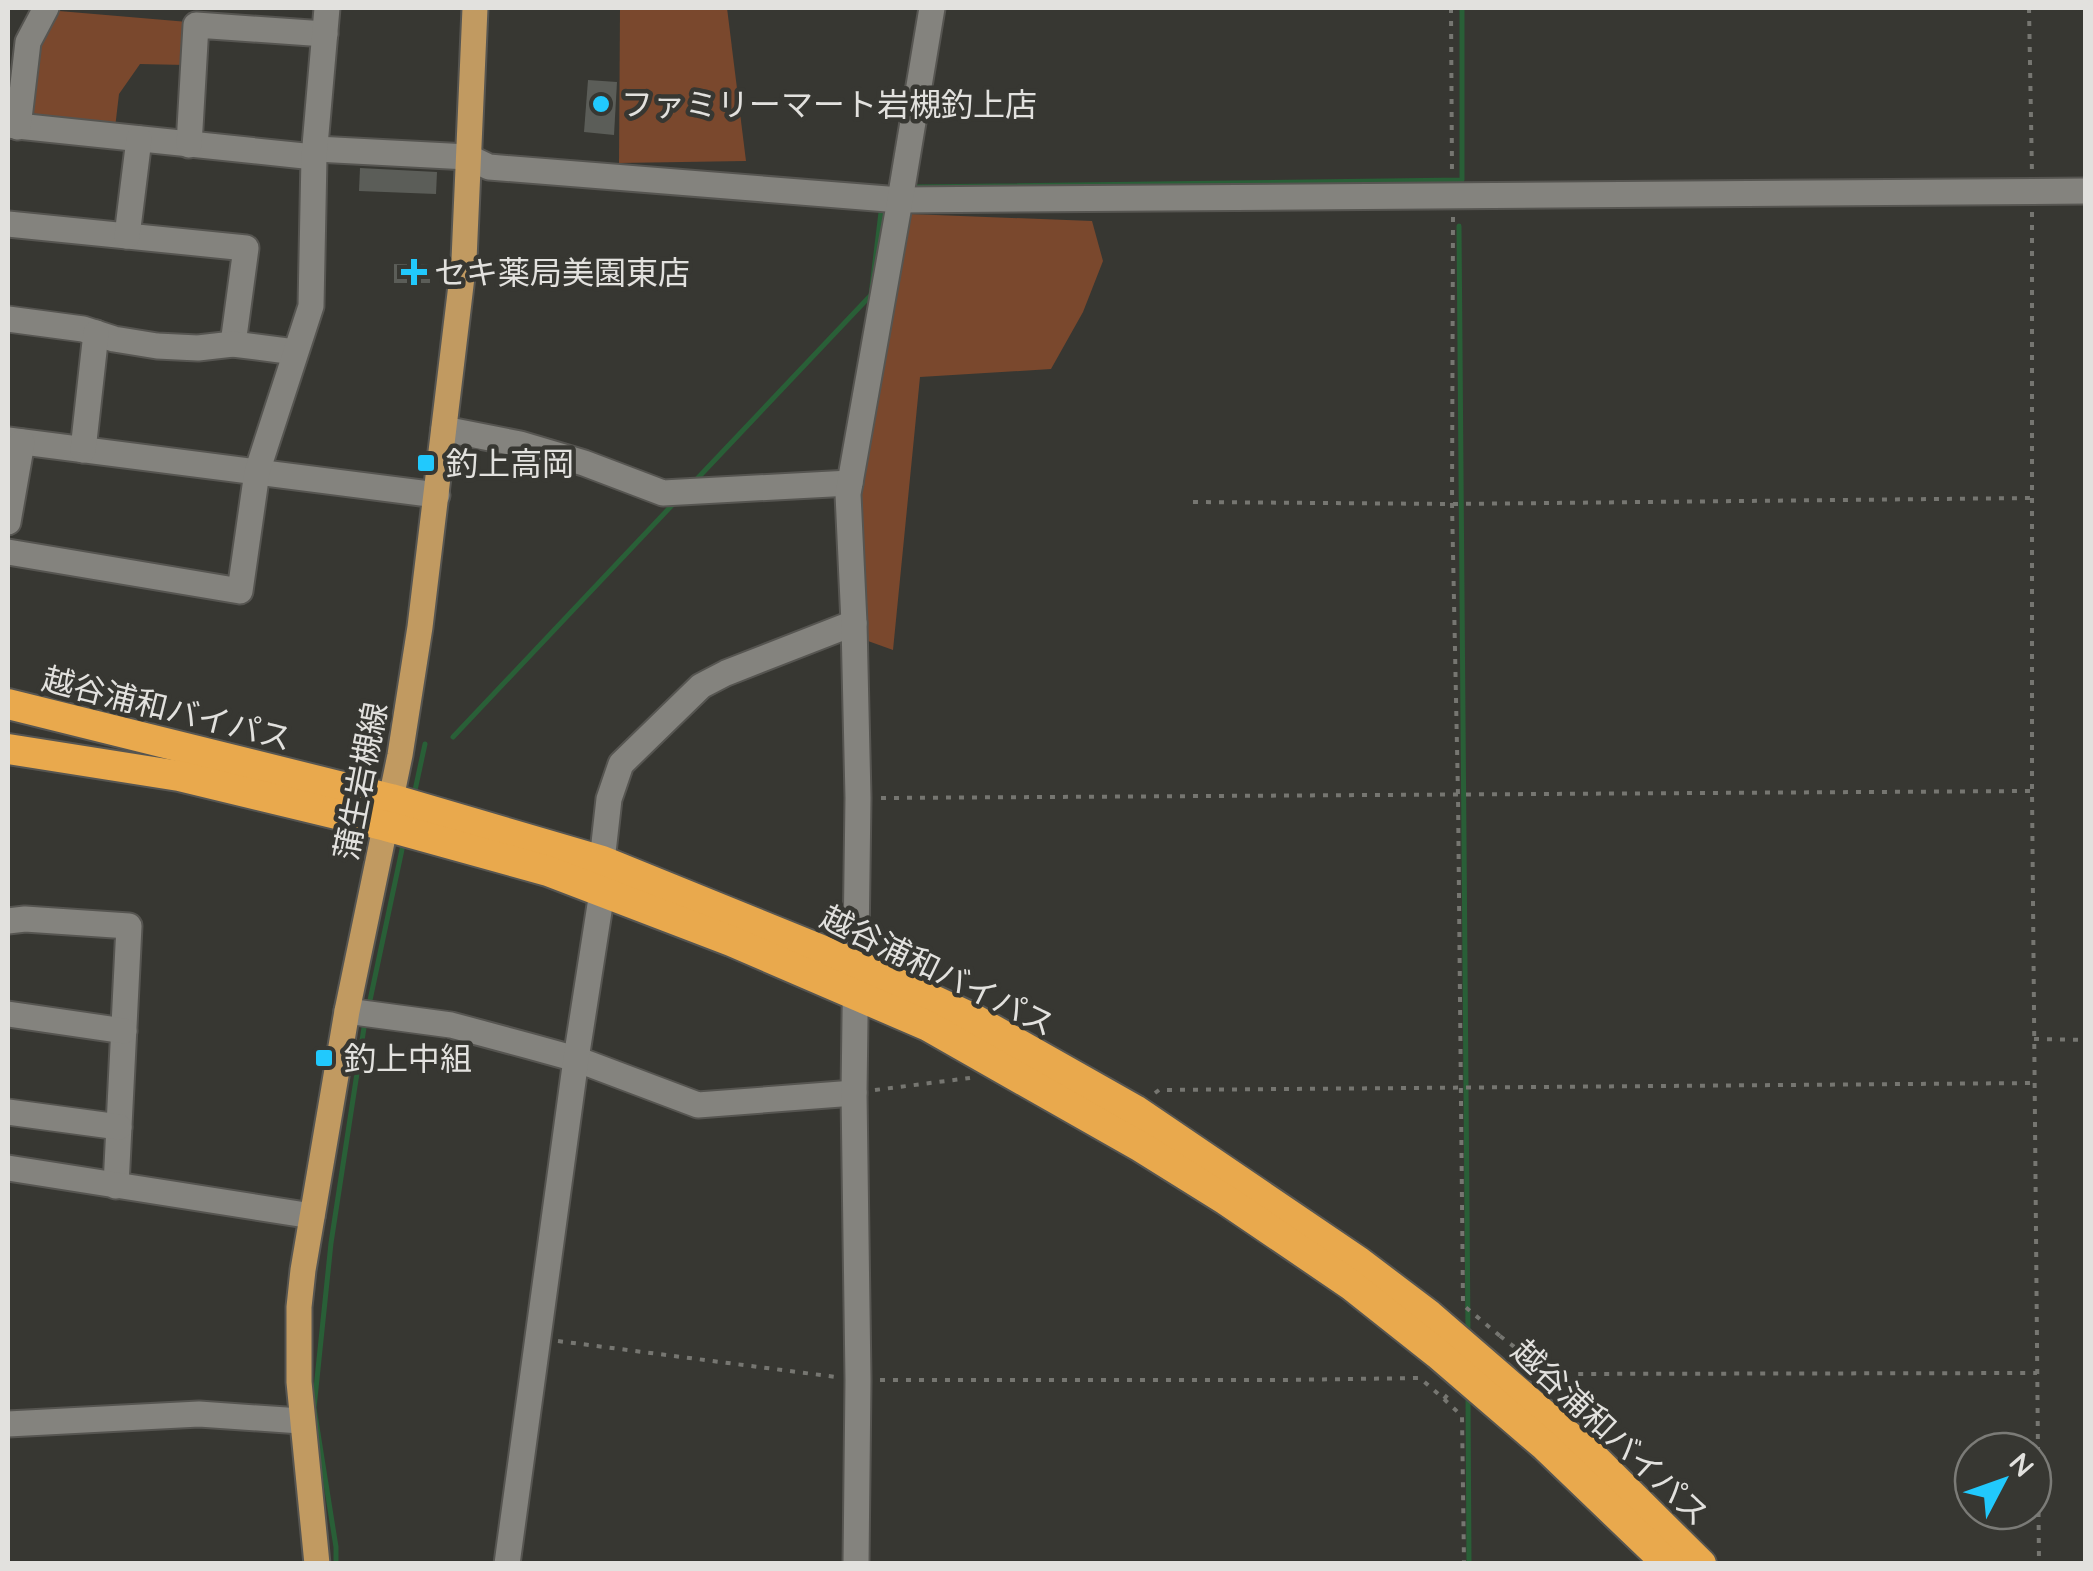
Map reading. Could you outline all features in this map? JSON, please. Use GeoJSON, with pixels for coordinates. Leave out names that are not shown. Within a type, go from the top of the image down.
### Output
{"type":"FeatureCollection","features":[{"type":"Feature","properties":{"kind":"highway","name":"越谷浦和バイパス"},"geometry":{"type":"LineString","coordinates":[[8,704],[388,812],[548,871],[602,876],[731,941],[972,1018],[1136,1110],[1429,1315],[1481,1356],[1594,1458],[1700,1564]]}},
{"type":"Feature","properties":{"kind":"highway","name":"越谷浦和バイパス"},"geometry":{"type":"LineString","coordinates":[[8,749],[388,812]]}},
{"type":"Feature","properties":{"kind":"highway","name":"越谷浦和バイパス"},"geometry":{"type":"LineString","coordinates":[[857,980],[928,1026],[1141,1146],[1351,1285],[1481,1356],[1545,1446],[1668,1564]]}},
{"type":"Feature","properties":{"kind":"main road","name":"蒲生岩槻線"},"geometry":{"type":"LineString","coordinates":[[317,1564],[298,1382],[300,1307],[347,1011],[409,702],[464,260],[475,8]]}},
{"type":"Feature","properties":{"kind":"street"},"geometry":{"type":"LineString","coordinates":[[46,8],[18,38],[13,126],[189,145],[468,157],[490,168],[900,200],[2086,191]]}},
{"type":"Feature","properties":{"kind":"street"},"geometry":{"type":"LineString","coordinates":[[8,552],[240,591],[256,472],[312,306],[315,153],[327,8]]}},
{"type":"Feature","properties":{"kind":"street"},"geometry":{"type":"LineString","coordinates":[[856,1564],[854,1093],[858,798],[848,494],[932,8]]}},
{"type":"Feature","properties":{"kind":"street"},"geometry":{"type":"LineString","coordinates":[[189,145],[196,24],[326,34]]}},
{"type":"Feature","properties":{"kind":"street"},"geometry":{"type":"LineString","coordinates":[[127,236],[139,140]]}},
{"type":"Feature","properties":{"kind":"street"},"geometry":{"type":"LineString","coordinates":[[8,224],[246,248],[233,344]]}},
{"type":"Feature","properties":{"kind":"street"},"geometry":{"type":"LineString","coordinates":[[8,319],[54,324],[157,346],[198,348],[233,344],[296,352]]}},
{"type":"Feature","properties":{"kind":"street"},"geometry":{"type":"LineString","coordinates":[[82,450],[96,333]]}},
{"type":"Feature","properties":{"kind":"street"},"geometry":{"type":"LineString","coordinates":[[444,429],[520,444],[663,493],[850,482]]}},
{"type":"Feature","properties":{"kind":"street"},"geometry":{"type":"LineString","coordinates":[[8,522],[15,441],[436,495]]}},
{"type":"Feature","properties":{"kind":"street"},"geometry":{"type":"LineString","coordinates":[[507,1564],[602,876],[609,798],[621,764],[701,686],[854,623]]}},
{"type":"Feature","properties":{"kind":"street"},"geometry":{"type":"LineString","coordinates":[[8,921],[129,926],[116,1186]]}},
{"type":"Feature","properties":{"kind":"street"},"geometry":{"type":"LineString","coordinates":[[347,1011],[451,1025],[576,1059],[698,1106],[854,1093]]}},
{"type":"Feature","properties":{"kind":"street"},"geometry":{"type":"LineString","coordinates":[[8,1014],[124,1031]]}},
{"type":"Feature","properties":{"kind":"street"},"geometry":{"type":"LineString","coordinates":[[8,1112],[119,1127]]}},
{"type":"Feature","properties":{"kind":"street"},"geometry":{"type":"LineString","coordinates":[[8,1168],[312,1216]]}},
{"type":"Feature","properties":{"kind":"street"},"geometry":{"type":"LineString","coordinates":[[8,1424],[198,1414],[301,1420]]}},
{"type":"Feature","properties":{"kind":"path"},"geometry":{"type":"LineString","coordinates":[[1451,8],[1452,504],[1463,1305],[1481,1356]]}},
{"type":"Feature","properties":{"kind":"path"},"geometry":{"type":"LineString","coordinates":[[2030,8],[2039,1564]]}},
{"type":"Feature","properties":{"kind":"path"},"geometry":{"type":"LineString","coordinates":[[1193,502],[1452,504],[2032,498]]}},
{"type":"Feature","properties":{"kind":"path"},"geometry":{"type":"LineString","coordinates":[[858,798],[2032,792]]}},
{"type":"Feature","properties":{"kind":"path"},"geometry":{"type":"LineString","coordinates":[[2034,1039],[2086,1040]]}},
{"type":"Feature","properties":{"kind":"path"},"geometry":{"type":"LineString","coordinates":[[854,1093],[970,1078]]}},
{"type":"Feature","properties":{"kind":"path"},"geometry":{"type":"LineString","coordinates":[[1136,1110],[1159,1090],[2034,1082]]}},
{"type":"Feature","properties":{"kind":"path"},"geometry":{"type":"LineString","coordinates":[[538,1339],[858,1380],[1420,1378],[1462,1416],[1464,1564]]}},
{"type":"Feature","properties":{"kind":"path"},"geometry":{"type":"LineString","coordinates":[[1481,1356],[1550,1374],[2037,1373]]}},
{"type":"Feature","properties":{"kind":"path"},"geometry":{"type":"LineString","coordinates":[[1444,1399],[1481,1356]]}},
{"type":"Feature","properties":{"kind":"shaded area"},"geometry":{"type":"Polygon","coordinates":[[[620,8],[727,8],[746,161],[619,163],[620,8]]]}},
{"type":"Feature","properties":{"kind":"shaded area"},"geometry":{"type":"Polygon","coordinates":[[[59,11],[188,22],[185,65],[140,64],[119,94],[115,128],[32,115],[39,49],[59,11]]]}},
{"type":"Feature","properties":{"kind":"shaded area"},"geometry":{"type":"Polygon","coordinates":[[[910,214],[1092,221],[1103,261],[1083,312],[1051,369],[920,377],[893,650],[868,641],[861,492],[910,214]]]}},
{"type":"Feature","properties":{"kind":"building"},"geometry":{"type":"Polygon","coordinates":[[[588,80],[617,82],[614,135],[584,132],[588,80]]]}},
{"type":"Feature","properties":{"kind":"building"},"geometry":{"type":"Polygon","coordinates":[[[360,168],[437,172],[436,194],[359,191],[360,168]]]}},
{"type":"Feature","properties":{"kind":"building"},"geometry":{"type":"Polygon","coordinates":[[[394,264],[430,265],[430,283],[394,283],[394,264]]]}},
{"type":"Feature","properties":{"kind":"waterway"},"geometry":{"type":"LineString","coordinates":[[913,187],[1462,180],[1462,8]]}},
{"type":"Feature","properties":{"kind":"waterway"},"geometry":{"type":"LineString","coordinates":[[694,482],[871,295],[882,204]]}},
{"type":"Feature","properties":{"kind":"waterway"},"geometry":{"type":"LineString","coordinates":[[1459,226],[1468,1333]]}},
{"type":"Feature","properties":{"kind":"waterway"},"geometry":{"type":"LineString","coordinates":[[453,737],[676,501]]}},
{"type":"Feature","properties":{"kind":"waterway"},"geometry":{"type":"LineString","coordinates":[[414,795],[425,744]]}},
{"type":"Feature","properties":{"kind":"waterway"},"geometry":{"type":"LineString","coordinates":[[369,1005],[404,840]]}},
{"type":"Feature","properties":{"kind":"waterway"},"geometry":{"type":"LineString","coordinates":[[336,1564],[314,1408],[331,1243],[365,1021]]}},
{"type":"Feature","properties":{"kind":"waterway"},"geometry":{"type":"LineString","coordinates":[[1468,1394],[1469,1564]]}},
{"type":"Feature","properties":{"kind":"place","name":"ファミリーマート岩槻釣上店"},"geometry":{"type":"Point","coordinates":[601,104]}},
{"type":"Feature","properties":{"kind":"place","name":"セキ薬局美園東店"},"geometry":{"type":"Point","coordinates":[414,272]}},
{"type":"Feature","properties":{"kind":"place","name":"釣上高岡"},"geometry":{"type":"Point","coordinates":[426,463]}},
{"type":"Feature","properties":{"kind":"place","name":"釣上中組"},"geometry":{"type":"Point","coordinates":[324,1058]}}]}
